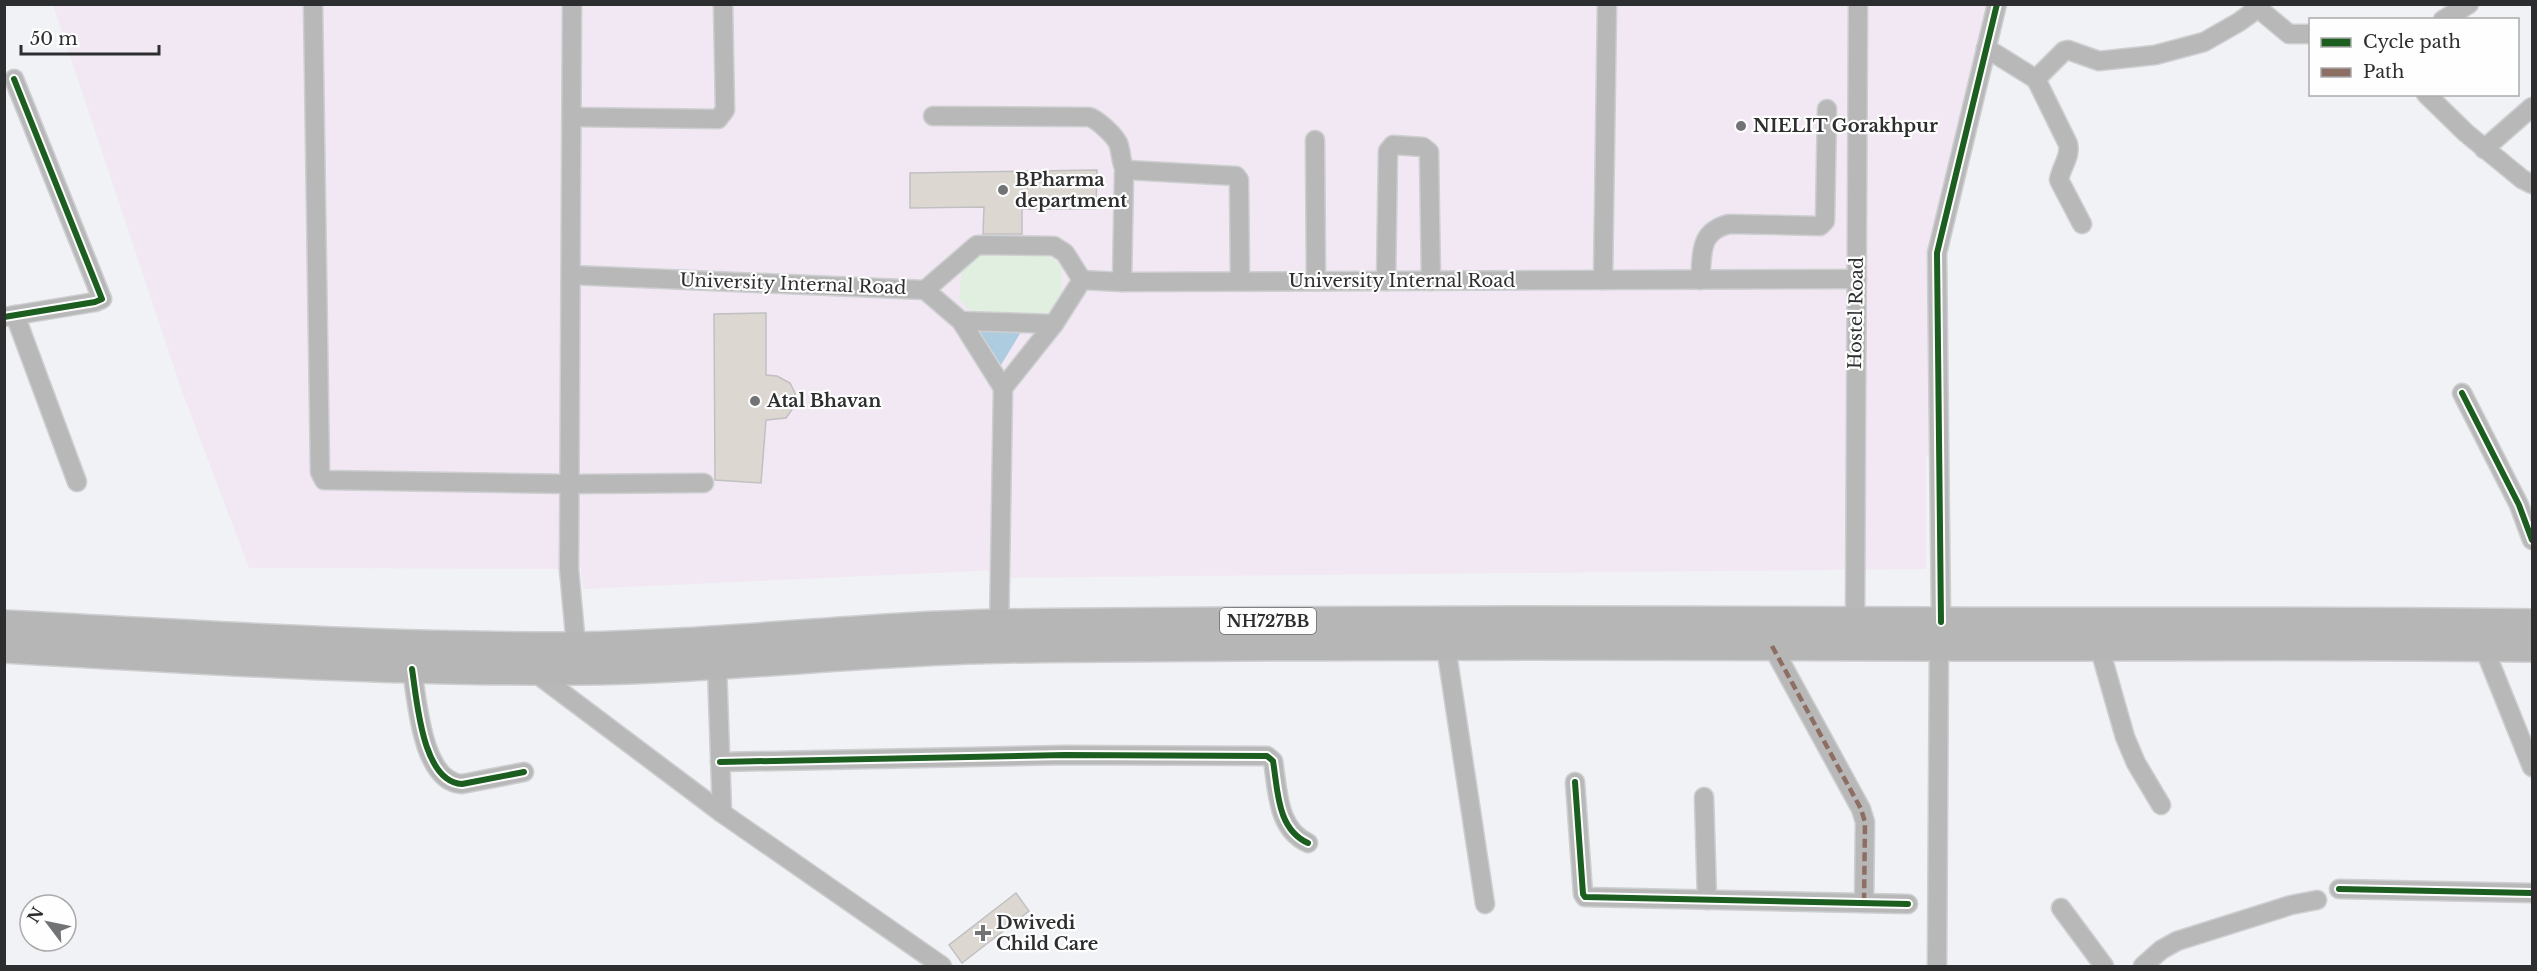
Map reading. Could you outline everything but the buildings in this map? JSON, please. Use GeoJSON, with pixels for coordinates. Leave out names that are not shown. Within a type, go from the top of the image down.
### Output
{"type":"FeatureCollection","features":[{"type":"Feature","properties":{"kind":"highway","name":"NH727BB"},"geometry":{"type":"LineString","coordinates":[[4,649],[412,669],[576,671],[717,666],[894,652],[999,636],[1407,620],[1940,634],[2344,620],[2479,635],[2532,648]]}},
{"type":"Feature","properties":{"kind":"highway","name":"NH727BB"},"geometry":{"type":"LineString","coordinates":[[1940,634],[2099,646],[2479,635],[2532,623]]}},
{"type":"Feature","properties":{"kind":"highway","name":"NH727BB"},"geometry":{"type":"LineString","coordinates":[[4,624],[413,644],[576,646],[716,641],[893,628],[999,636],[1446,647],[1772,646],[1854,633]]}},
{"type":"Feature","properties":{"kind":"street"},"geometry":{"type":"LineString","coordinates":[[313,4],[322,476],[328,481],[704,483]]}},
{"type":"Feature","properties":{"kind":"street"},"geometry":{"type":"LineString","coordinates":[[572,4],[569,569],[576,646]]}},
{"type":"Feature","properties":{"kind":"street"},"geometry":{"type":"LineString","coordinates":[[572,117],[718,119],[725,110],[723,4]]}},
{"type":"Feature","properties":{"kind":"street"},"geometry":{"type":"LineString","coordinates":[[1604,280],[1607,4]]}},
{"type":"Feature","properties":{"kind":"street","name":"Hostel Road"},"geometry":{"type":"LineString","coordinates":[[1854,633],[1858,4]]}},
{"type":"Feature","properties":{"kind":"street"},"geometry":{"type":"LineString","coordinates":[[1937,966],[1940,634],[1936,253],[1996,4]]}},
{"type":"Feature","properties":{"kind":"street"},"geometry":{"type":"LineString","coordinates":[[2446,18],[2469,4]]}},
{"type":"Feature","properties":{"kind":"street"},"geometry":{"type":"LineString","coordinates":[[2036,80],[2064,51],[2068,50],[2099,61],[2166,53],[2204,42],[2255,7],[2289,34],[2309,34]]}},
{"type":"Feature","properties":{"kind":"street"},"geometry":{"type":"LineString","coordinates":[[1986,48],[2036,80],[2068,144],[2069,154],[2060,173],[2060,180],[2082,224]]}},
{"type":"Feature","properties":{"kind":"street"},"geometry":{"type":"LineString","coordinates":[[14,79],[102,299],[10,316],[77,482]]}},
{"type":"Feature","properties":{"kind":"street"},"geometry":{"type":"LineString","coordinates":[[2428,96],[2484,149],[2522,179],[2532,184]]}},
{"type":"Feature","properties":{"kind":"street"},"geometry":{"type":"LineString","coordinates":[[2484,149],[2532,107]]}},
{"type":"Feature","properties":{"kind":"street"},"geometry":{"type":"LineString","coordinates":[[1700,280],[1707,237],[1715,228],[1738,225],[1823,224],[1825,221],[1827,109]]}},
{"type":"Feature","properties":{"kind":"street"},"geometry":{"type":"LineString","coordinates":[[933,116],[1089,117],[1095,119],[1119,144],[1120,159],[1126,171],[1122,282]]}},
{"type":"Feature","properties":{"kind":"street"},"geometry":{"type":"LineString","coordinates":[[1315,140],[1316,281]]}},
{"type":"Feature","properties":{"kind":"street"},"geometry":{"type":"LineString","coordinates":[[1386,281],[1388,151],[1393,145],[1422,147],[1429,152],[1431,281]]}},
{"type":"Feature","properties":{"kind":"street"},"geometry":{"type":"LineString","coordinates":[[1126,171],[1236,176],[1239,180],[1240,281]]}},
{"type":"Feature","properties":{"kind":"street"},"geometry":{"type":"LineString","coordinates":[[925,290],[976,245],[1054,246],[1065,253],[1082,280],[1054,324],[1003,388],[999,636]]}},
{"type":"Feature","properties":{"kind":"street","name":"University Internal Road"},"geometry":{"type":"LineString","coordinates":[[571,275],[925,290],[961,321],[1003,388]]}},
{"type":"Feature","properties":{"kind":"street","name":"University Internal Road"},"geometry":{"type":"LineString","coordinates":[[1082,280],[1122,282],[1857,279]]}},
{"type":"Feature","properties":{"kind":"street"},"geometry":{"type":"LineString","coordinates":[[961,321],[1054,324]]}},
{"type":"Feature","properties":{"kind":"street"},"geometry":{"type":"LineString","coordinates":[[2462,393],[2519,505],[2532,540]]}},
{"type":"Feature","properties":{"kind":"street"},"geometry":{"type":"LineString","coordinates":[[2479,635],[2532,767]]}},
{"type":"Feature","properties":{"kind":"street"},"geometry":{"type":"LineString","coordinates":[[521,645],[532,670],[722,813],[942,966]]}},
{"type":"Feature","properties":{"kind":"street"},"geometry":{"type":"LineString","coordinates":[[1772,646],[1861,809],[1865,822],[1864,903]]}},
{"type":"Feature","properties":{"kind":"street"},"geometry":{"type":"LineString","coordinates":[[2099,646],[2125,737],[2136,764],[2161,805]]}},
{"type":"Feature","properties":{"kind":"street"},"geometry":{"type":"LineString","coordinates":[[1446,647],[1485,904]]}},
{"type":"Feature","properties":{"kind":"street"},"geometry":{"type":"LineString","coordinates":[[717,666],[722,813]]}},
{"type":"Feature","properties":{"kind":"street"},"geometry":{"type":"LineString","coordinates":[[412,669],[424,736],[431,756],[444,779],[452,784],[462,784],[524,772]]}},
{"type":"Feature","properties":{"kind":"street"},"geometry":{"type":"LineString","coordinates":[[720,762],[1065,755],[1267,756],[1274,761],[1285,823],[1292,834],[1308,843]]}},
{"type":"Feature","properties":{"kind":"street"},"geometry":{"type":"LineString","coordinates":[[1575,782],[1582,894],[1585,897],[1908,904]]}},
{"type":"Feature","properties":{"kind":"street"},"geometry":{"type":"LineString","coordinates":[[1704,797],[1707,900]]}},
{"type":"Feature","properties":{"kind":"street"},"geometry":{"type":"LineString","coordinates":[[2339,889],[2532,893]]}},
{"type":"Feature","properties":{"kind":"street"},"geometry":{"type":"LineString","coordinates":[[2143,966],[2161,950],[2177,942],[2291,905],[2317,900]]}},
{"type":"Feature","properties":{"kind":"street"},"geometry":{"type":"LineString","coordinates":[[2061,908],[2104,966]]}},
{"type":"Feature","properties":{"kind":"shaded area"},"geometry":{"type":"Polygon","coordinates":[[[53,5],[2003,5],[1944,251],[1939,459],[1926,456],[1926,569],[999,578],[1001,570],[583,589],[581,569],[249,568],[182,391],[53,5]]]}},
{"type":"Feature","properties":{"kind":"green space"},"geometry":{"type":"Polygon","coordinates":[[[1039,248],[1062,265],[1062,301],[1045,319],[973,315],[959,299],[962,267],[982,250],[1039,248]]]}},
{"type":"Feature","properties":{"kind":"water"},"geometry":{"type":"Polygon","coordinates":[[[980,332],[1021,332],[1001,365],[980,332]]]}},
{"type":"Feature","properties":{"kind":"marked path"},"geometry":{"type":"LineString","coordinates":[[1772,646],[1861,809],[1865,822],[1864,903]]}},
{"type":"Feature","properties":{"kind":"cycle path"},"geometry":{"type":"LineString","coordinates":[[1941,622],[1937,253],[1997,4]]}},
{"type":"Feature","properties":{"kind":"cycle path"},"geometry":{"type":"LineString","coordinates":[[4,317],[102,299],[14,79]]}},
{"type":"Feature","properties":{"kind":"cycle path"},"geometry":{"type":"LineString","coordinates":[[2462,393],[2519,505],[2532,540]]}},
{"type":"Feature","properties":{"kind":"cycle path"},"geometry":{"type":"LineString","coordinates":[[412,669],[419,718],[430,755],[438,770],[449,780],[462,784],[524,772]]}},
{"type":"Feature","properties":{"kind":"cycle path"},"geometry":{"type":"LineString","coordinates":[[720,762],[1065,755],[1267,756],[1273,761],[1278,796],[1285,819],[1298,837],[1308,843]]}},
{"type":"Feature","properties":{"kind":"cycle path"},"geometry":{"type":"LineString","coordinates":[[1575,782],[1585,897],[1908,904]]}},
{"type":"Feature","properties":{"kind":"cycle path"},"geometry":{"type":"LineString","coordinates":[[2339,889],[2532,893]]}},
{"type":"Feature","properties":{"kind":"place","name":"NIELIT Gorakhpur"},"geometry":{"type":"Point","coordinates":[1741,126]}},
{"type":"Feature","properties":{"kind":"place","name":"BPharma department"},"geometry":{"type":"Point","coordinates":[1003,190]}},
{"type":"Feature","properties":{"kind":"place","name":"Atal Bhavan"},"geometry":{"type":"Point","coordinates":[755,401]}},
{"type":"Feature","properties":{"kind":"place","name":"Dwivedi Child Care"},"geometry":{"type":"Point","coordinates":[983,933]}}]}
